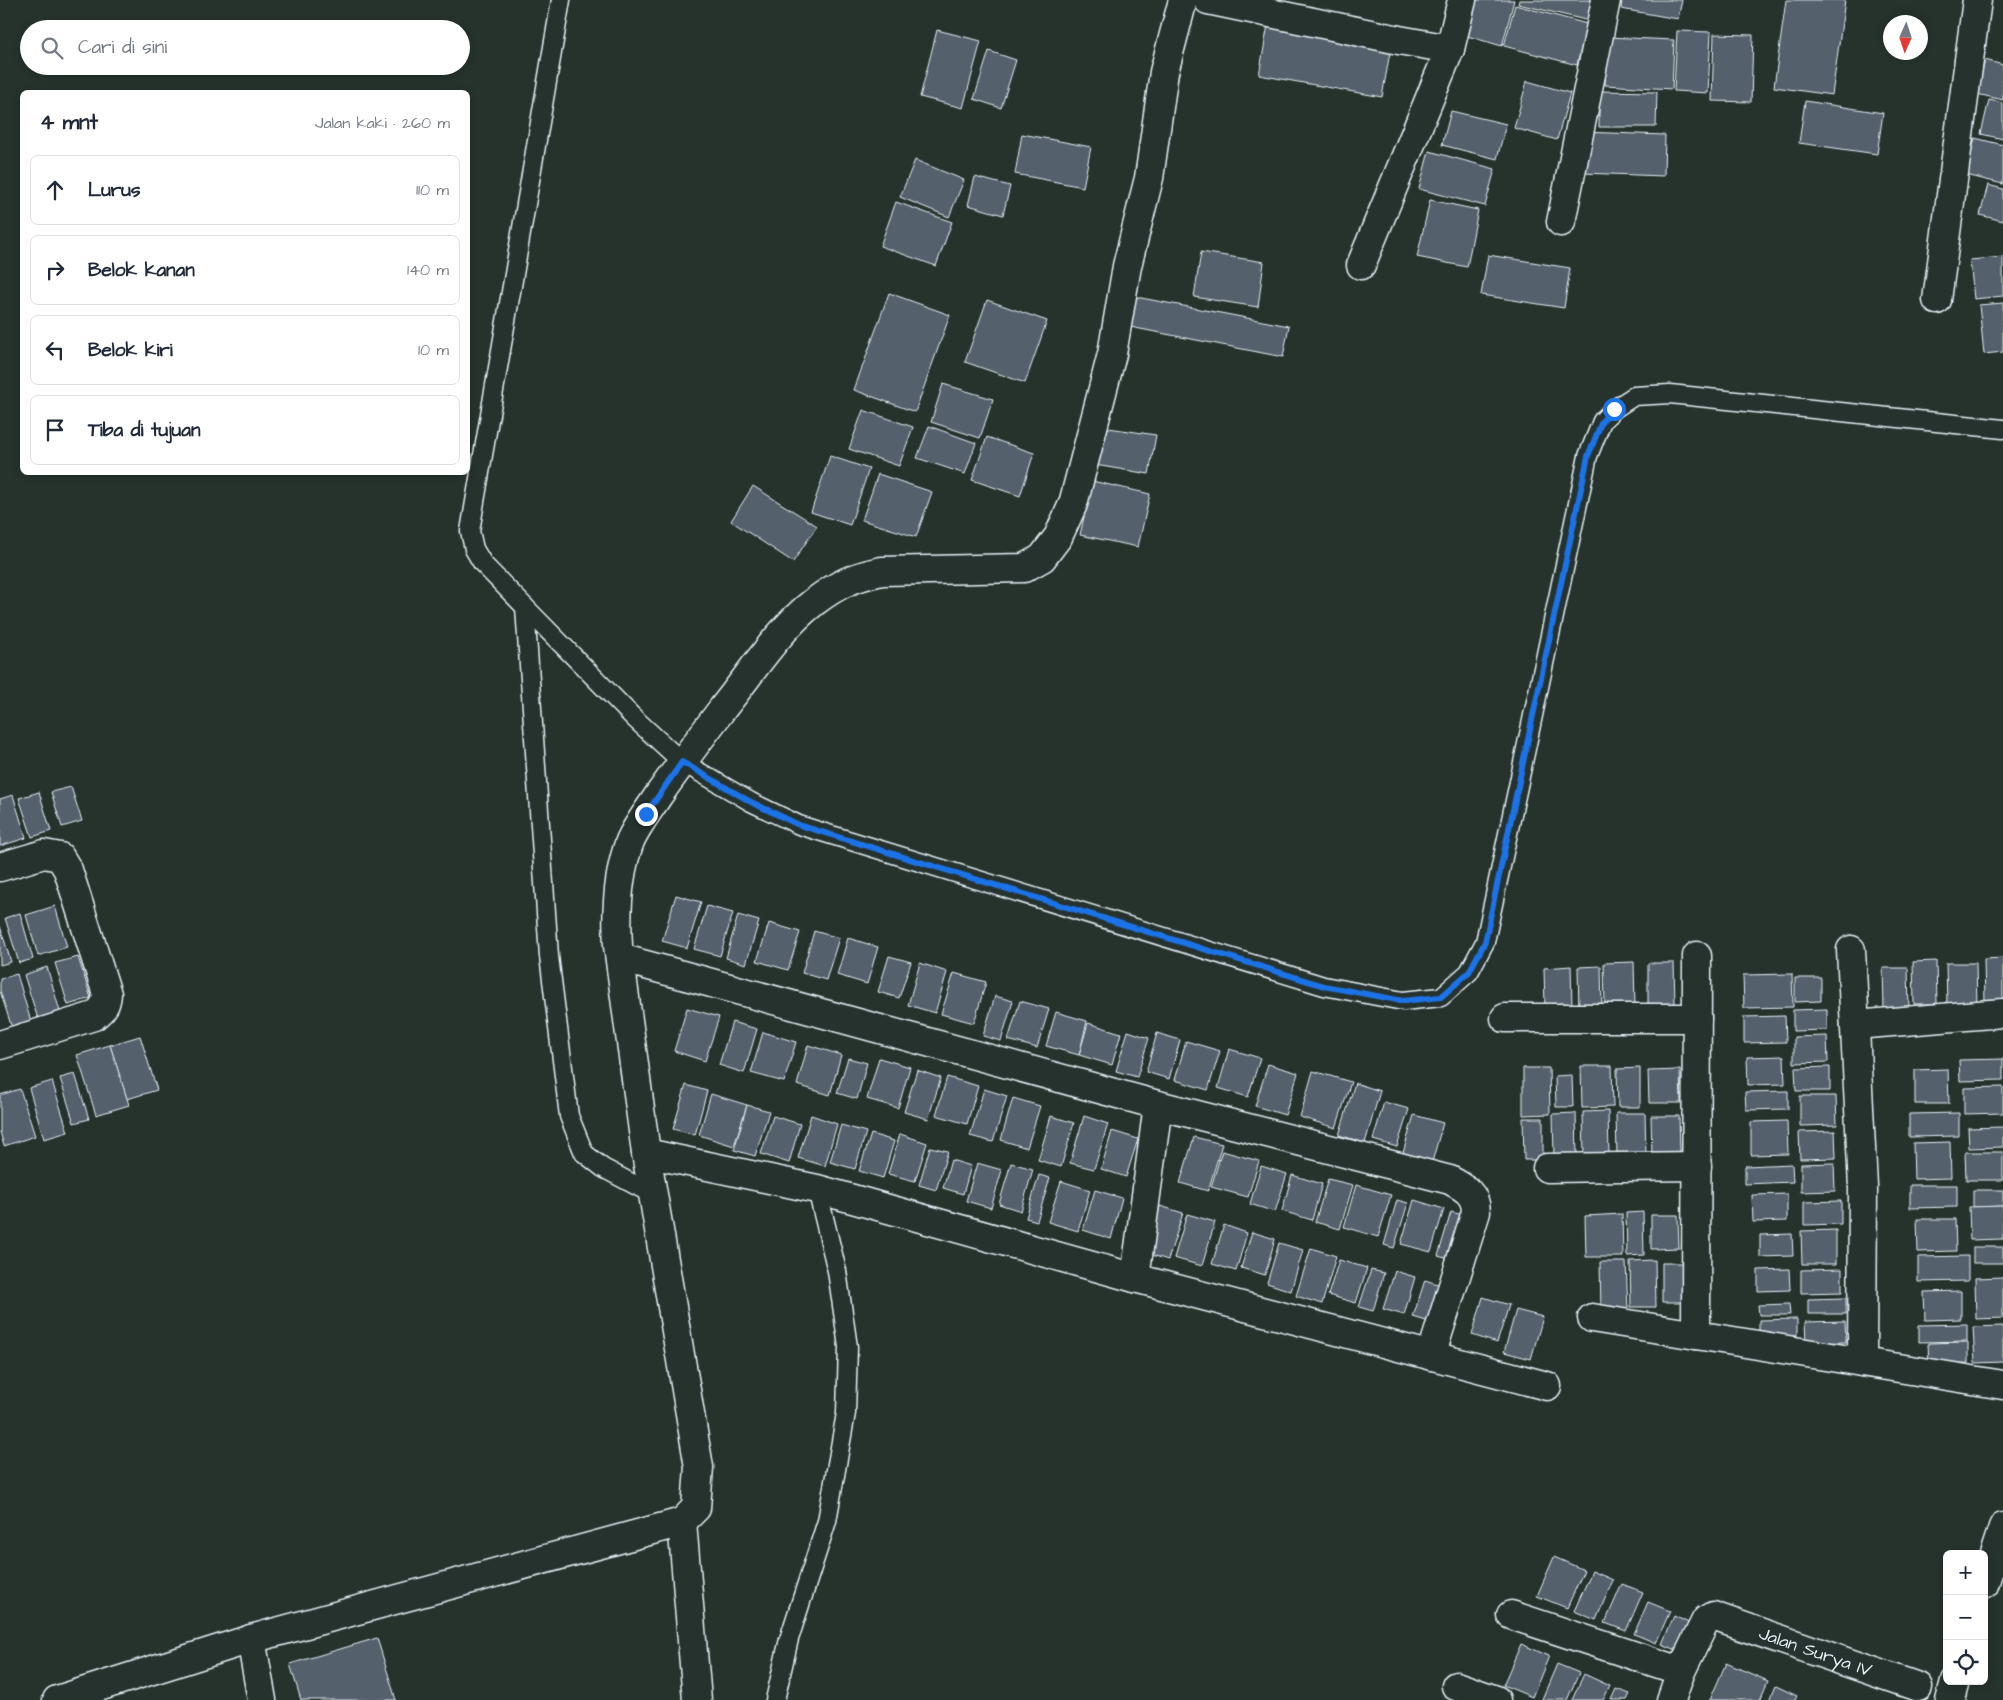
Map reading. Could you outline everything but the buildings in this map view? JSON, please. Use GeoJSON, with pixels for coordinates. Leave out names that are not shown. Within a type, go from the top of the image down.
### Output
{"type":"FeatureCollection","features":[{"type":"Feature","properties":{"kind":"street"},"geometry":{"type":"LineString","coordinates":[[57,1700],[251,1639],[682,1522],[696,1508],[699,1467],[646,1153],[620,958],[617,922],[621,876],[630,841],[682,762],[788,626],[814,602],[844,581],[882,572],[1024,568],[1042,558],[1058,537],[1072,504],[1112,354],[1127,266],[1149,178],[1164,72],[1183,0]]}},
{"type":"Feature","properties":{"kind":"street"},"geometry":{"type":"LineString","coordinates":[[1208,0],[1450,49]]}},
{"type":"Feature","properties":{"kind":"street"},"geometry":{"type":"LineString","coordinates":[[1361,265],[1450,49],[1462,0]]}},
{"type":"Feature","properties":{"kind":"street"},"geometry":{"type":"LineString","coordinates":[[1561,222],[1606,0]]}},
{"type":"Feature","properties":{"kind":"street"},"geometry":{"type":"LineString","coordinates":[[1936,300],[1977,0]]}},
{"type":"Feature","properties":{"kind":"street"},"geometry":{"type":"LineString","coordinates":[[0,867],[44,854],[60,858],[68,870],[107,994],[103,1009],[94,1016],[0,1045]]}},
{"type":"Feature","properties":{"kind":"street"},"geometry":{"type":"LineString","coordinates":[[1852,950],[1863,1187],[1862,1362]]}},
{"type":"Feature","properties":{"kind":"street"},"geometry":{"type":"LineString","coordinates":[[1696,1335],[1697,956]]}},
{"type":"Feature","properties":{"kind":"street"},"geometry":{"type":"LineString","coordinates":[[620,958],[1158,1105],[1450,1180],[1464,1187],[1472,1195],[1476,1203],[1476,1212],[1431,1356]]}},
{"type":"Feature","properties":{"kind":"street"},"geometry":{"type":"LineString","coordinates":[[1855,1025],[2003,1014]]}},
{"type":"Feature","properties":{"kind":"street"},"geometry":{"type":"LineString","coordinates":[[1506,1018],[1697,1018]]}},
{"type":"Feature","properties":{"kind":"street"},"geometry":{"type":"LineString","coordinates":[[1135,1278],[1158,1105]]}},
{"type":"Feature","properties":{"kind":"street"},"geometry":{"type":"LineString","coordinates":[[646,1153],[817,1189],[1135,1278],[1547,1386]]}},
{"type":"Feature","properties":{"kind":"street"},"geometry":{"type":"LineString","coordinates":[[1547,1168],[1697,1166]]}},
{"type":"Feature","properties":{"kind":"street"},"geometry":{"type":"LineString","coordinates":[[1592,1318],[2003,1385]]}},
{"type":"Feature","properties":{"kind":"street"},"geometry":{"type":"LineString","coordinates":[[682,1522],[697,1700]]}},
{"type":"Feature","properties":{"kind":"street"},"geometry":{"type":"LineString","coordinates":[[1991,1581],[2003,1527]]}},
{"type":"Feature","properties":{"kind":"street"},"geometry":{"type":"LineString","coordinates":[[1511,1615],[1681,1671],[1670,1700]]}},
{"type":"Feature","properties":{"kind":"street","name":"Jalan Surya IV"},"geometry":{"type":"LineString","coordinates":[[1681,1671],[1706,1620],[1713,1616],[1918,1687]]}},
{"type":"Feature","properties":{"kind":"street"},"geometry":{"type":"LineString","coordinates":[[251,1639],[262,1700]]}},
{"type":"Feature","properties":{"kind":"street"},"geometry":{"type":"LineString","coordinates":[[1950,1700],[1954,1685]]}},
{"type":"Feature","properties":{"kind":"street"},"geometry":{"type":"LineString","coordinates":[[1456,1686],[1496,1700]]}},
{"type":"Feature","properties":{"kind":"lane"},"geometry":{"type":"LineString","coordinates":[[561,0],[470,531],[474,549],[478,556],[525,607],[633,717],[682,762],[751,802],[799,825],[1324,986],[1403,1001],[1441,997],[1469,972],[1485,942],[1588,456],[1602,421],[1614,409],[1634,396],[1670,394],[2003,429]]}},
{"type":"Feature","properties":{"kind":"lane"},"geometry":{"type":"LineString","coordinates":[[525,607],[549,956],[569,1116],[584,1153],[603,1168],[654,1195]]}},
{"type":"Feature","properties":{"kind":"lane"},"geometry":{"type":"LineString","coordinates":[[775,1700],[789,1639],[827,1521],[846,1414],[848,1346],[837,1272],[817,1189]]}},
{"type":"Feature","properties":{"kind":"route"},"geometry":{"type":"LineString","coordinates":[[646,814],[682,762],[751,802],[799,825],[1324,986],[1403,1001],[1441,997],[1469,972],[1485,942],[1588,456],[1602,421],[1614,409]]}}]}
